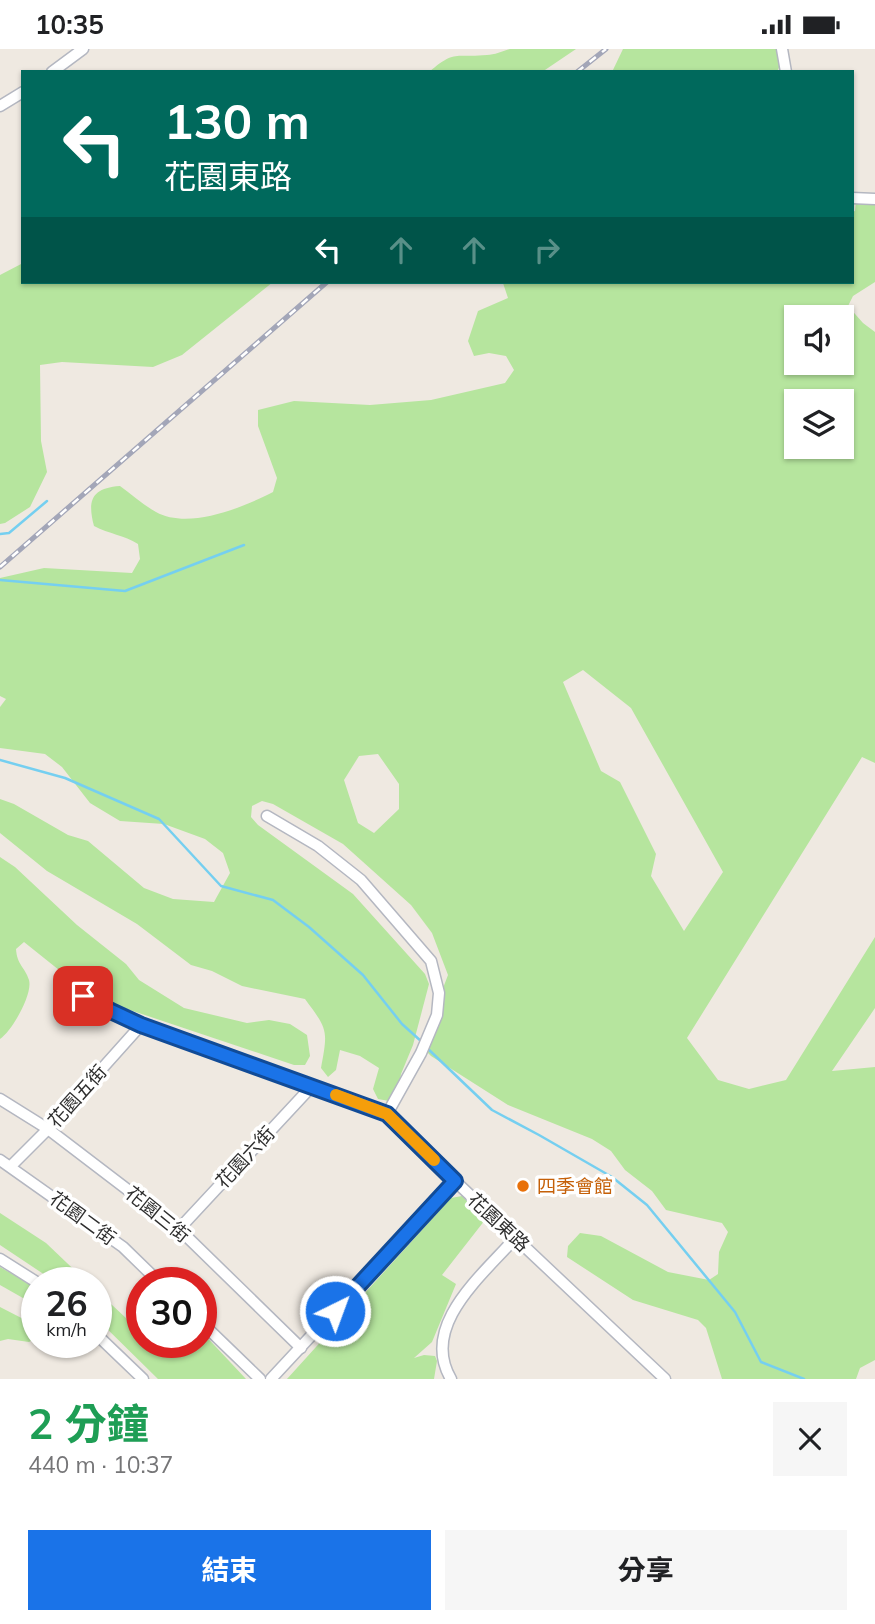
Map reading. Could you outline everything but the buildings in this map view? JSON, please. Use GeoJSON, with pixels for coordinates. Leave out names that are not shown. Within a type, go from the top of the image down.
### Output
{"type":"FeatureCollection","features":[{"type":"Feature","properties":{"kind":"street"},"geometry":{"type":"LineString","coordinates":[[55,70],[83,49]]}},
{"type":"Feature","properties":{"kind":"street"},"geometry":{"type":"LineString","coordinates":[[782,49],[786,70]]}},
{"type":"Feature","properties":{"kind":"street"},"geometry":{"type":"LineString","coordinates":[[0,106],[21,93]]}},
{"type":"Feature","properties":{"kind":"street"},"geometry":{"type":"LineString","coordinates":[[854,198],[875,199]]}},
{"type":"Feature","properties":{"kind":"street"},"geometry":{"type":"LineString","coordinates":[[267,816],[318,846],[361,880],[431,961],[439,993],[437,1015],[421,1053],[387,1114]]}},
{"type":"Feature","properties":{"kind":"street","name":"花園東路"},"geometry":{"type":"LineString","coordinates":[[83,996],[141,1025],[387,1114],[665,1379]]}},
{"type":"Feature","properties":{"kind":"street","name":"花園五街"},"geometry":{"type":"LineString","coordinates":[[11,1166],[48,1129],[141,1025]]}},
{"type":"Feature","properties":{"kind":"street","name":"花園六街"},"geometry":{"type":"LineString","coordinates":[[179,1229],[312,1086]]}},
{"type":"Feature","properties":{"kind":"street","name":"花園三街"},"geometry":{"type":"LineString","coordinates":[[0,1099],[48,1129],[179,1229],[301,1348]]}},
{"type":"Feature","properties":{"kind":"street","name":"花園二街"},"geometry":{"type":"LineString","coordinates":[[0,1160],[123,1247],[144,1267]]}},
{"type":"Feature","properties":{"kind":"street"},"geometry":{"type":"LineString","coordinates":[[271,1379],[455,1181]]}},
{"type":"Feature","properties":{"kind":"street"},"geometry":{"type":"LineString","coordinates":[[451,1379],[447,1373],[442,1342],[452,1310],[516,1237]]}},
{"type":"Feature","properties":{"kind":"street"},"geometry":{"type":"LineString","coordinates":[[0,1259],[21,1273]]}},
{"type":"Feature","properties":{"kind":"street"},"geometry":{"type":"LineString","coordinates":[[217,1337],[260,1379]]}},
{"type":"Feature","properties":{"kind":"street"},"geometry":{"type":"LineString","coordinates":[[112,1349],[144,1379]]}},
{"type":"Feature","properties":{"kind":"green space"},"geometry":{"type":"Polygon","coordinates":[[[510,49],[576,49],[545,70],[432,70],[451,57],[490,55],[510,49]]]}},
{"type":"Feature","properties":{"kind":"green space"},"geometry":{"type":"Polygon","coordinates":[[[623,49],[778,49],[781,63],[778,70],[613,70],[623,49]]]}},
{"type":"Feature","properties":{"kind":"green space"},"geometry":{"type":"Polygon","coordinates":[[[875,199],[875,282],[853,296],[848,305],[784,305],[784,375],[854,375],[854,313],[875,332],[875,763],[862,757],[687,1038],[718,1080],[749,1089],[786,1080],[875,937],[875,1008],[832,1071],[875,1067],[875,1360],[860,1368],[856,1379],[722,1379],[706,1328],[698,1320],[633,1300],[567,1257],[568,1246],[580,1233],[601,1236],[668,1272],[709,1280],[718,1274],[719,1252],[728,1232],[722,1223],[666,1210],[652,1191],[625,1170],[611,1151],[592,1139],[508,1105],[431,1056],[423,1048],[424,1038],[448,975],[432,933],[411,905],[343,844],[273,804],[262,801],[252,806],[251,817],[258,825],[353,894],[425,974],[429,984],[413,1045],[401,1074],[398,1094],[389,1101],[378,1099],[373,1089],[379,1068],[360,1056],[340,1050],[336,1070],[328,1077],[321,1068],[325,1046],[322,1024],[305,999],[242,986],[212,971],[191,965],[137,924],[47,871],[0,833],[0,799],[14,804],[68,835],[88,841],[144,888],[173,899],[214,902],[230,873],[223,853],[205,839],[164,824],[120,821],[90,803],[62,767],[45,754],[0,748],[0,707],[6,699],[0,696],[0,578],[44,568],[132,573],[140,559],[138,544],[94,526],[92,502],[103,489],[120,486],[156,512],[183,519],[215,515],[273,492],[277,478],[258,426],[258,410],[294,401],[370,405],[431,400],[505,383],[514,370],[506,356],[489,353],[474,356],[468,341],[478,311],[508,298],[503,284],[854,284],[856,201],[875,199]],[[583,670],[563,682],[601,771],[620,782],[656,854],[651,876],[684,931],[723,872],[631,708],[583,670]],[[378,754],[359,756],[344,780],[358,823],[374,833],[399,809],[399,784],[378,754]]]}},
{"type":"Feature","properties":{"kind":"green space"},"geometry":{"type":"Polygon","coordinates":[[[21,264],[21,284],[271,284],[182,355],[153,367],[62,362],[40,365],[41,441],[47,472],[30,507],[0,524],[0,275],[21,264]]]}},
{"type":"Feature","properties":{"kind":"green space"},"geometry":{"type":"Polygon","coordinates":[[[0,857],[126,964],[139,980],[184,1008],[247,1023],[269,1020],[290,1024],[307,1035],[310,1056],[305,1065],[294,1065],[121,1007],[59,970],[24,942],[16,949],[29,980],[28,994],[16,1021],[0,1039],[0,857]]]}},
{"type":"Feature","properties":{"kind":"green space"},"geometry":{"type":"Polygon","coordinates":[[[462,1196],[485,1220],[442,1275],[456,1284],[432,1342],[414,1358],[435,1356],[437,1361],[434,1379],[287,1379],[451,1198],[462,1196]]]}},
{"type":"Feature","properties":{"kind":"green space"},"geometry":{"type":"Polygon","coordinates":[[[0,1213],[46,1243],[71,1267],[33,1267],[0,1245],[0,1213]]]}},
{"type":"Feature","properties":{"kind":"green space"},"geometry":{"type":"Polygon","coordinates":[[[0,1267],[21,1279],[21,1297],[0,1285],[0,1267]]]}},
{"type":"Feature","properties":{"kind":"green space"},"geometry":{"type":"Polygon","coordinates":[[[112,1305],[126,1318],[126,1348],[112,1334],[112,1305]]]}},
{"type":"Feature","properties":{"kind":"green space"},"geometry":{"type":"Polygon","coordinates":[[[0,1307],[21,1318],[21,1341],[0,1341],[0,1307]]]}},
{"type":"Feature","properties":{"kind":"green space"},"geometry":{"type":"Polygon","coordinates":[[[217,1348],[246,1379],[158,1379],[137,1358],[217,1358],[217,1348]]]}},
{"type":"Feature","properties":{"kind":"waterway"},"geometry":{"type":"LineString","coordinates":[[0,534],[9,533],[47,501]]}},
{"type":"Feature","properties":{"kind":"waterway"},"geometry":{"type":"LineString","coordinates":[[0,580],[125,591],[244,545]]}},
{"type":"Feature","properties":{"kind":"waterway"},"geometry":{"type":"LineString","coordinates":[[0,760],[65,778],[159,819],[221,886],[273,900],[309,927],[363,975],[402,1024],[422,1042]]}},
{"type":"Feature","properties":{"kind":"waterway"},"geometry":{"type":"LineString","coordinates":[[426,1047],[492,1110],[612,1177],[647,1205],[735,1312],[761,1362],[804,1379]]}},
{"type":"Feature","properties":{"kind":"railway"},"geometry":{"type":"LineString","coordinates":[[580,70],[606,49]]}},
{"type":"Feature","properties":{"kind":"railway"},"geometry":{"type":"LineString","coordinates":[[0,567],[325,284]]}},
{"type":"Feature","properties":{"kind":"slow traffic"},"geometry":{"type":"LineString","coordinates":[[336,1095],[387,1114],[434,1160]]}},
{"type":"Feature","properties":{"kind":"place","name":"四季會館"},"geometry":{"type":"Point","coordinates":[523,1186]}},
{"type":"Feature","properties":{"kind":"route"},"geometry":{"type":"LineString","coordinates":[[83,996],[141,1025],[387,1114],[455,1181],[335,1311]]}}]}
